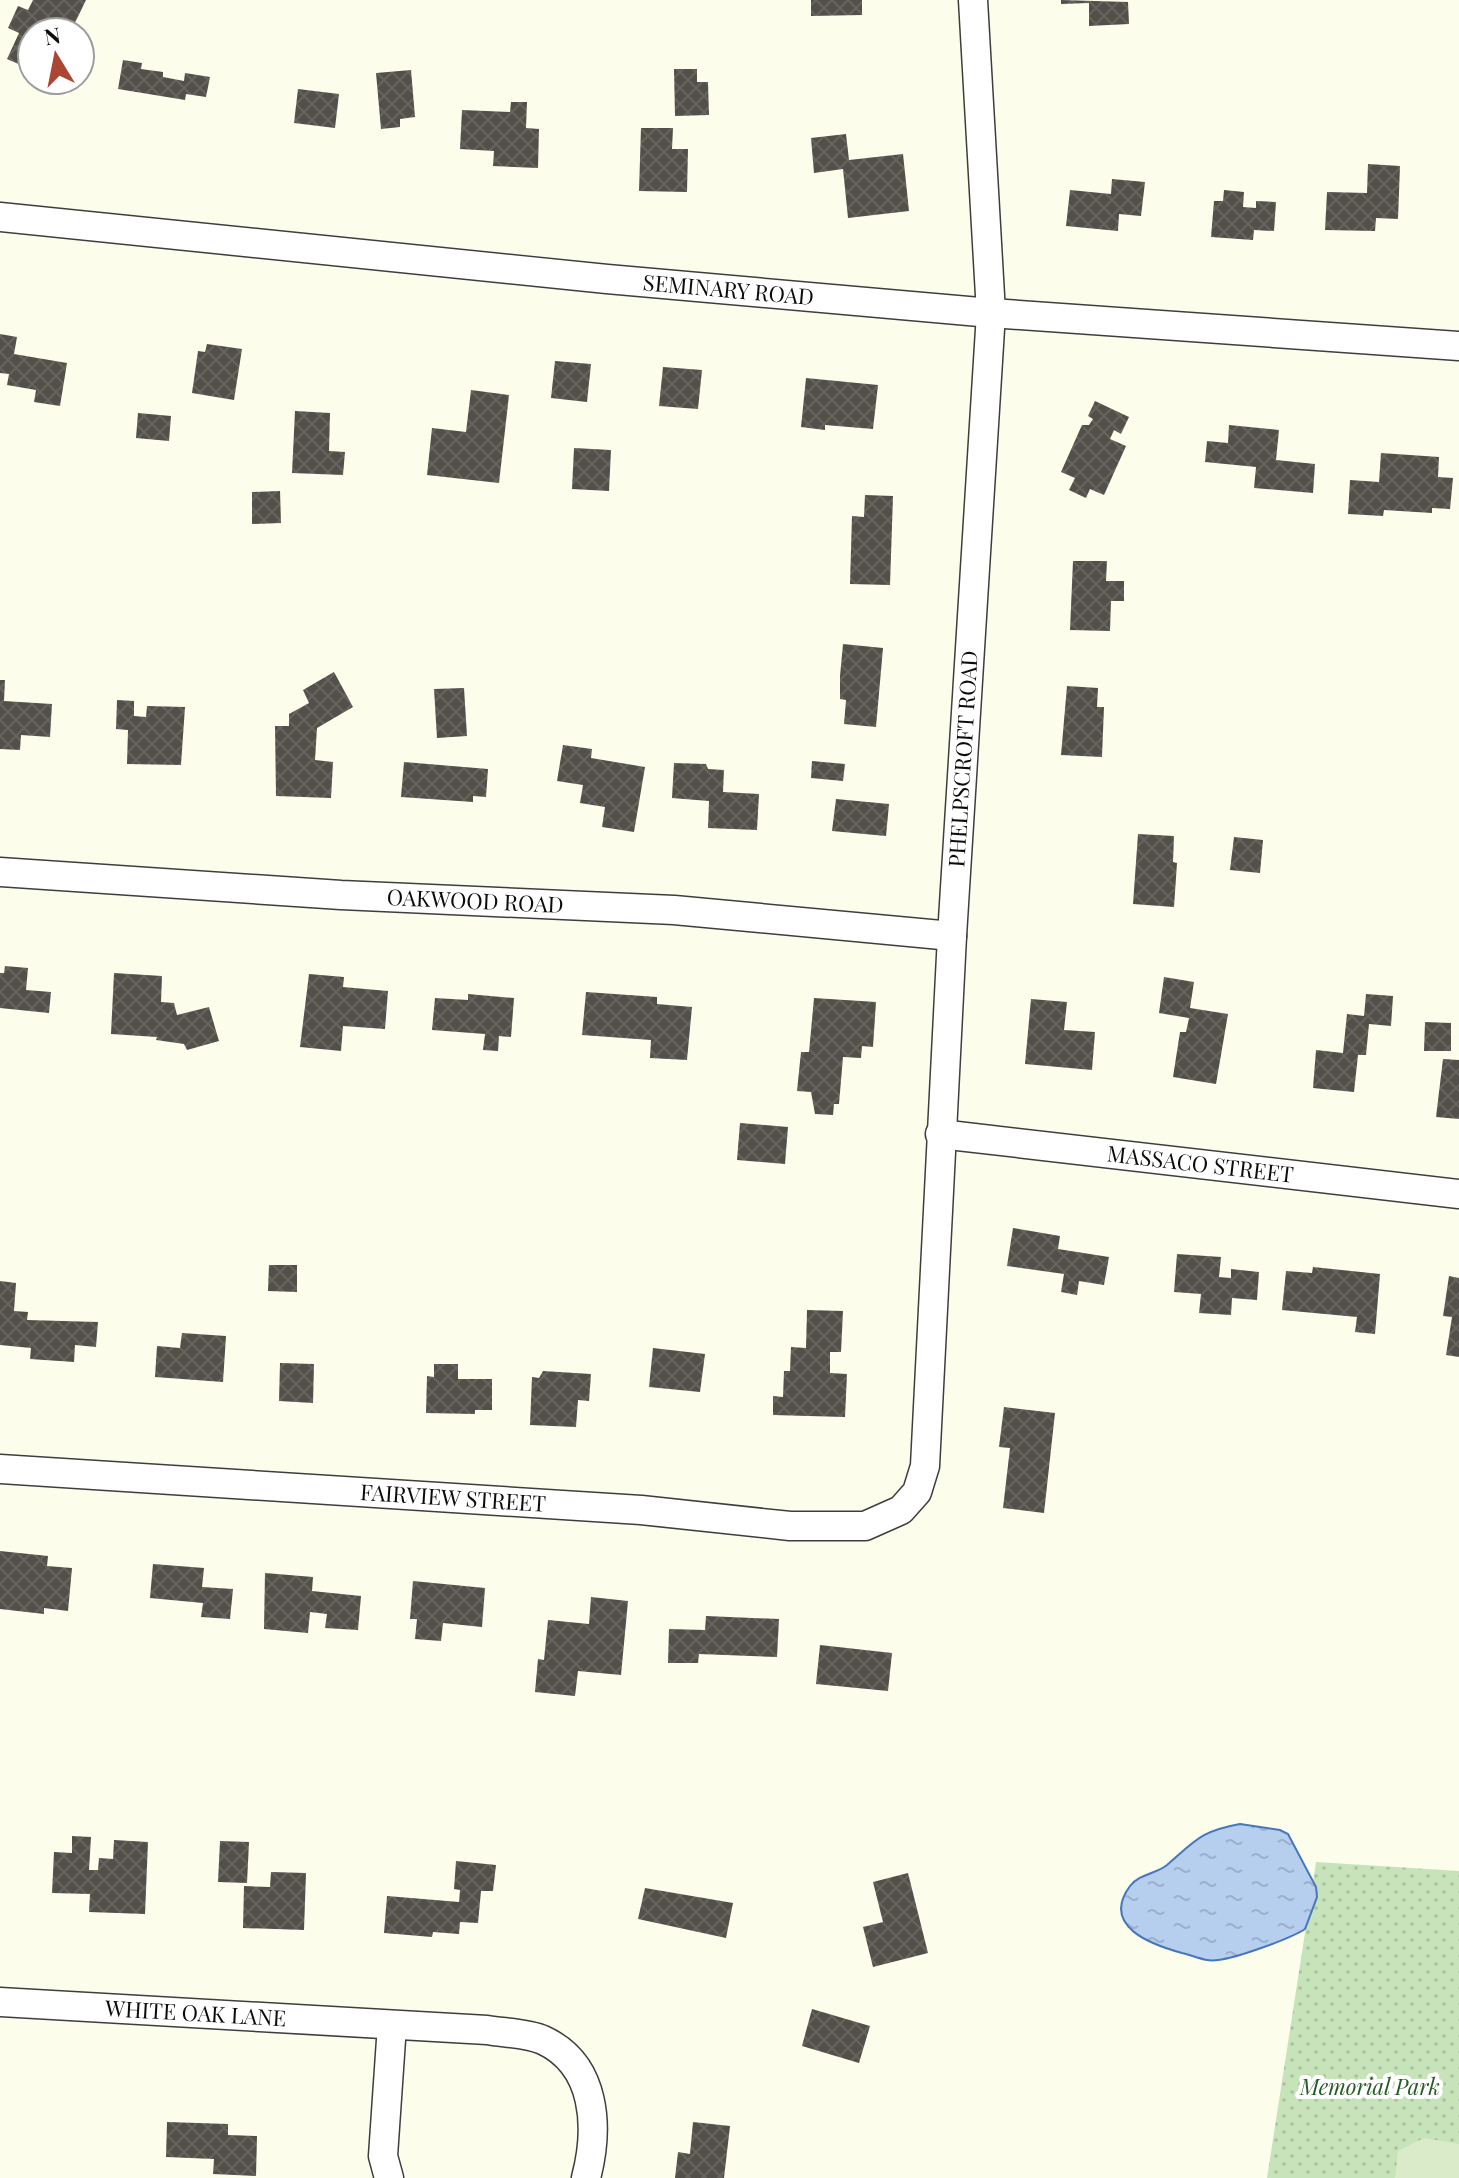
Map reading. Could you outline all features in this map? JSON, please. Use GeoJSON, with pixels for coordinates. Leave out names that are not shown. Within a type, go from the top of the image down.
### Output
{"type":"FeatureCollection","features":[{"type":"Feature","properties":{"kind":"street","name":"PHELPSCROFT ROAD"},"geometry":{"type":"LineString","coordinates":[[901,1510],[917,1492],[925,1466],[940,1134],[991,313],[973,0]]}},
{"type":"Feature","properties":{"kind":"street","name":"SEMINARY ROAD"},"geometry":{"type":"LineString","coordinates":[[0,217],[607,279],[991,313],[1459,346]]}},
{"type":"Feature","properties":{"kind":"street","name":"OAKWOOD ROAD"},"geometry":{"type":"LineString","coordinates":[[0,872],[341,895],[674,910],[952,936]]}},
{"type":"Feature","properties":{"kind":"street","name":"MASSACO STREET"},"geometry":{"type":"LineString","coordinates":[[940,1134],[1459,1194]]}},
{"type":"Feature","properties":{"kind":"street","name":"FAIRVIEW STREET"},"geometry":{"type":"LineString","coordinates":[[0,1469],[641,1510],[790,1526],[865,1526],[901,1510]]}},
{"type":"Feature","properties":{"kind":"street","name":"WHITE OAK LANE"},"geometry":{"type":"LineString","coordinates":[[0,2002],[487,2030],[542,2040],[571,2061],[590,2093],[594,2122],[593,2152],[586,2178]]}},
{"type":"Feature","properties":{"kind":"street"},"geometry":{"type":"LineString","coordinates":[[389,2178],[383,2156],[392,2025]]}},
{"type":"Feature","properties":{"kind":"green space","name":"Memorial Park"},"geometry":{"type":"Polygon","coordinates":[[[1316,1862],[1459,1871],[1459,2178],[1267,2178],[1316,1862]]]}},
{"type":"Feature","properties":{"kind":"green space"},"geometry":{"type":"Polygon","coordinates":[[[1424,2138],[1459,2144],[1459,2178],[1395,2178],[1398,2151],[1424,2138]]]}},
{"type":"Feature","properties":{"kind":"water"},"geometry":{"type":"Polygon","coordinates":[[[1240,1824],[1288,1834],[1316,1887],[1317,1897],[1305,1929],[1263,1948],[1213,1960],[1157,1945],[1134,1932],[1121,1913],[1122,1900],[1130,1886],[1143,1876],[1163,1868],[1207,1833],[1240,1824]]]}},
{"type":"Feature","properties":{"kind":"building"},"geometry":{"type":"Polygon","coordinates":[[[33,0],[86,0],[78,16],[16,16],[16,32],[8,28],[18,6],[28,10],[33,0]]]}},
{"type":"Feature","properties":{"kind":"building"},"geometry":{"type":"Polygon","coordinates":[[[811,0],[862,0],[862,15],[811,16],[811,0]]]}},
{"type":"Feature","properties":{"kind":"building"},"geometry":{"type":"Polygon","coordinates":[[[1061,0],[1128,2],[1129,24],[1089,26],[1089,3],[1061,4],[1061,0]]]}},
{"type":"Feature","properties":{"kind":"building"},"geometry":{"type":"Polygon","coordinates":[[[16,40],[16,63],[7,59],[16,40]]]}},
{"type":"Feature","properties":{"kind":"building"},"geometry":{"type":"Polygon","coordinates":[[[123,60],[142,63],[141,69],[163,72],[163,77],[184,81],[185,73],[210,77],[206,97],[186,94],[185,100],[118,89],[123,60]]]}},
{"type":"Feature","properties":{"kind":"building"},"geometry":{"type":"Polygon","coordinates":[[[674,69],[697,69],[697,82],[708,82],[709,115],[675,116],[674,69]]]}},
{"type":"Feature","properties":{"kind":"building"},"geometry":{"type":"Polygon","coordinates":[[[411,70],[415,117],[400,119],[400,127],[381,129],[376,73],[411,70]]]}},
{"type":"Feature","properties":{"kind":"building"},"geometry":{"type":"Polygon","coordinates":[[[298,89],[339,94],[335,128],[294,123],[298,89]]]}},
{"type":"Feature","properties":{"kind":"building"},"geometry":{"type":"Polygon","coordinates":[[[511,102],[527,102],[526,128],[539,129],[538,168],[493,166],[494,151],[460,149],[462,110],[510,112],[511,102]]]}},
{"type":"Feature","properties":{"kind":"building"},"geometry":{"type":"Polygon","coordinates":[[[641,128],[673,128],[672,149],[688,149],[687,192],[639,191],[641,128]]]}},
{"type":"Feature","properties":{"kind":"building"},"geometry":{"type":"Polygon","coordinates":[[[846,134],[849,160],[903,154],[909,211],[848,218],[843,169],[814,173],[811,138],[846,134]]]}},
{"type":"Feature","properties":{"kind":"building"},"geometry":{"type":"Polygon","coordinates":[[[1368,164],[1400,166],[1398,219],[1376,218],[1375,231],[1325,230],[1327,192],[1367,193],[1368,164]]]}},
{"type":"Feature","properties":{"kind":"building"},"geometry":{"type":"Polygon","coordinates":[[[1112,179],[1145,182],[1141,216],[1119,214],[1118,231],[1066,226],[1070,190],[1111,194],[1112,179]]]}},
{"type":"Feature","properties":{"kind":"building"},"geometry":{"type":"Polygon","coordinates":[[[1224,190],[1244,192],[1243,207],[1256,208],[1256,201],[1276,202],[1274,231],[1254,230],[1253,240],[1211,237],[1214,201],[1223,201],[1224,190]]]}},
{"type":"Feature","properties":{"kind":"building"},"geometry":{"type":"Polygon","coordinates":[[[0,334],[17,337],[14,354],[67,363],[60,406],[34,402],[36,390],[7,385],[9,374],[0,373],[0,334]]]}},
{"type":"Feature","properties":{"kind":"building"},"geometry":{"type":"Polygon","coordinates":[[[207,344],[242,349],[234,400],[192,393],[198,351],[205,352],[207,344]]]}},
{"type":"Feature","properties":{"kind":"building"},"geometry":{"type":"Polygon","coordinates":[[[555,361],[591,364],[587,402],[551,398],[555,361]]]}},
{"type":"Feature","properties":{"kind":"building"},"geometry":{"type":"Polygon","coordinates":[[[663,367],[702,370],[698,409],[659,406],[663,367]]]}},
{"type":"Feature","properties":{"kind":"building"},"geometry":{"type":"Polygon","coordinates":[[[806,378],[878,385],[873,429],[825,425],[825,430],[801,427],[806,378]]]}},
{"type":"Feature","properties":{"kind":"building"},"geometry":{"type":"Polygon","coordinates":[[[471,390],[509,395],[499,483],[427,475],[432,428],[466,432],[471,390]]]}},
{"type":"Feature","properties":{"kind":"building"},"geometry":{"type":"Polygon","coordinates":[[[1095,401],[1129,417],[1121,434],[1114,430],[1110,439],[1126,446],[1104,495],[1090,489],[1086,498],[1069,490],[1075,478],[1061,472],[1082,425],[1089,425],[1093,419],[1088,416],[1095,401]]]}},
{"type":"Feature","properties":{"kind":"building"},"geometry":{"type":"Polygon","coordinates":[[[295,411],[330,413],[329,451],[345,452],[343,475],[292,473],[295,411]]]}},
{"type":"Feature","properties":{"kind":"building"},"geometry":{"type":"Polygon","coordinates":[[[138,413],[171,416],[169,441],[136,438],[138,413]]]}},
{"type":"Feature","properties":{"kind":"building"},"geometry":{"type":"Polygon","coordinates":[[[1229,425],[1279,430],[1276,460],[1315,464],[1313,493],[1254,488],[1256,467],[1205,462],[1207,441],[1228,443],[1229,425]]]}},
{"type":"Feature","properties":{"kind":"building"},"geometry":{"type":"Polygon","coordinates":[[[574,448],[611,450],[609,491],[572,489],[574,448]]]}},
{"type":"Feature","properties":{"kind":"building"},"geometry":{"type":"Polygon","coordinates":[[[1381,453],[1439,457],[1438,477],[1453,478],[1450,509],[1432,508],[1432,513],[1384,510],[1383,516],[1348,514],[1350,480],[1379,482],[1381,453]]]}},
{"type":"Feature","properties":{"kind":"building"},"geometry":{"type":"Polygon","coordinates":[[[280,491],[281,523],[252,524],[252,492],[280,491]]]}},
{"type":"Feature","properties":{"kind":"building"},"geometry":{"type":"Polygon","coordinates":[[[865,495],[893,496],[890,585],[850,584],[852,516],[864,517],[865,495]]]}},
{"type":"Feature","properties":{"kind":"building"},"geometry":{"type":"Polygon","coordinates":[[[1073,561],[1107,561],[1106,581],[1124,581],[1124,601],[1111,601],[1110,631],[1070,630],[1073,561]]]}},
{"type":"Feature","properties":{"kind":"building"},"geometry":{"type":"Polygon","coordinates":[[[843,644],[883,648],[876,727],[844,724],[846,700],[840,699],[843,644]]]}},
{"type":"Feature","properties":{"kind":"building"},"geometry":{"type":"Polygon","coordinates":[[[334,672],[353,707],[317,728],[315,760],[333,762],[331,798],[276,796],[275,726],[289,726],[289,714],[309,703],[303,690],[334,672]]]}},
{"type":"Feature","properties":{"kind":"building"},"geometry":{"type":"Polygon","coordinates":[[[0,680],[5,680],[4,701],[52,704],[50,737],[21,735],[20,750],[0,749],[0,680]]]}},
{"type":"Feature","properties":{"kind":"building"},"geometry":{"type":"Polygon","coordinates":[[[1067,686],[1098,688],[1097,707],[1104,707],[1102,757],[1061,755],[1067,686]]]}},
{"type":"Feature","properties":{"kind":"building"},"geometry":{"type":"Polygon","coordinates":[[[464,688],[467,736],[437,738],[434,689],[464,688]]]}},
{"type":"Feature","properties":{"kind":"building"},"geometry":{"type":"Polygon","coordinates":[[[117,700],[134,701],[134,716],[146,717],[147,706],[185,707],[181,765],[127,764],[128,730],[116,729],[117,700]]]}},
{"type":"Feature","properties":{"kind":"building"},"geometry":{"type":"Polygon","coordinates":[[[563,745],[592,749],[591,758],[645,767],[634,832],[602,827],[605,807],[580,803],[583,785],[557,781],[563,745]]]}},
{"type":"Feature","properties":{"kind":"building"},"geometry":{"type":"Polygon","coordinates":[[[812,761],[845,764],[843,781],[811,778],[812,761]]]}},
{"type":"Feature","properties":{"kind":"building"},"geometry":{"type":"Polygon","coordinates":[[[404,762],[488,769],[486,797],[473,796],[473,802],[401,797],[404,762]]]}},
{"type":"Feature","properties":{"kind":"building"},"geometry":{"type":"Polygon","coordinates":[[[674,763],[706,764],[708,769],[724,770],[723,792],[759,794],[757,830],[708,828],[709,801],[672,798],[674,763]]]}},
{"type":"Feature","properties":{"kind":"building"},"geometry":{"type":"Polygon","coordinates":[[[836,799],[889,804],[886,836],[832,831],[836,799]]]}},
{"type":"Feature","properties":{"kind":"building"},"geometry":{"type":"Polygon","coordinates":[[[1138,834],[1174,836],[1173,862],[1177,863],[1174,907],[1133,904],[1138,834]]]}},
{"type":"Feature","properties":{"kind":"building"},"geometry":{"type":"Polygon","coordinates":[[[1234,837],[1263,840],[1260,873],[1230,870],[1234,837]]]}},
{"type":"Feature","properties":{"kind":"building"},"geometry":{"type":"Polygon","coordinates":[[[5,966],[28,968],[26,990],[51,992],[49,1013],[0,1008],[0,973],[4,973],[5,966]]]}},
{"type":"Feature","properties":{"kind":"building"},"geometry":{"type":"Polygon","coordinates":[[[114,973],[162,976],[161,1002],[174,1003],[177,1015],[209,1007],[219,1041],[187,1050],[184,1044],[156,1040],[157,1037],[111,1034],[114,973]]]}},
{"type":"Feature","properties":{"kind":"building"},"geometry":{"type":"Polygon","coordinates":[[[309,974],[344,977],[343,987],[388,991],[385,1029],[343,1026],[341,1051],[300,1047],[309,974]]]}},
{"type":"Feature","properties":{"kind":"building"},"geometry":{"type":"Polygon","coordinates":[[[1164,977],[1194,982],[1190,1008],[1228,1014],[1216,1084],[1173,1077],[1180,1032],[1186,1032],[1189,1018],[1159,1013],[1164,977]]]}},
{"type":"Feature","properties":{"kind":"building"},"geometry":{"type":"Polygon","coordinates":[[[586,992],[657,997],[657,1004],[692,1007],[687,1060],[650,1058],[651,1040],[582,1035],[586,992]]]}},
{"type":"Feature","properties":{"kind":"building"},"geometry":{"type":"Polygon","coordinates":[[[468,994],[514,998],[511,1037],[499,1036],[498,1051],[483,1050],[485,1034],[432,1030],[435,998],[468,1000],[468,994]]]}},
{"type":"Feature","properties":{"kind":"building"},"geometry":{"type":"Polygon","coordinates":[[[1366,994],[1393,996],[1391,1026],[1369,1024],[1366,1055],[1358,1055],[1354,1092],[1313,1088],[1316,1050],[1343,1053],[1347,1014],[1364,1016],[1366,994]]]}},
{"type":"Feature","properties":{"kind":"building"},"geometry":{"type":"Polygon","coordinates":[[[814,998],[876,1002],[873,1047],[862,1046],[861,1058],[843,1057],[839,1104],[834,1104],[833,1115],[815,1114],[811,1092],[797,1091],[801,1052],[809,1052],[814,998]]]}},
{"type":"Feature","properties":{"kind":"building"},"geometry":{"type":"Polygon","coordinates":[[[1031,999],[1067,1002],[1064,1030],[1095,1032],[1092,1070],[1025,1064],[1031,999]]]}},
{"type":"Feature","properties":{"kind":"building"},"geometry":{"type":"Polygon","coordinates":[[[1425,1022],[1451,1023],[1451,1051],[1424,1051],[1425,1022]]]}},
{"type":"Feature","properties":{"kind":"building"},"geometry":{"type":"Polygon","coordinates":[[[1443,1059],[1459,1060],[1459,1119],[1436,1117],[1443,1059]]]}},
{"type":"Feature","properties":{"kind":"building"},"geometry":{"type":"Polygon","coordinates":[[[740,1123],[788,1127],[785,1164],[737,1160],[740,1123]]]}},
{"type":"Feature","properties":{"kind":"building"},"geometry":{"type":"Polygon","coordinates":[[[1013,1228],[1060,1236],[1058,1249],[1109,1257],[1104,1285],[1079,1281],[1077,1295],[1061,1292],[1064,1274],[1007,1266],[1013,1228]]]}},
{"type":"Feature","properties":{"kind":"building"},"geometry":{"type":"Polygon","coordinates":[[[1177,1254],[1221,1257],[1219,1277],[1231,1278],[1231,1269],[1259,1272],[1257,1300],[1232,1298],[1231,1315],[1199,1313],[1201,1294],[1174,1292],[1177,1254]]]}},
{"type":"Feature","properties":{"kind":"building"},"geometry":{"type":"Polygon","coordinates":[[[269,1265],[297,1265],[297,1292],[268,1291],[269,1265]]]}},
{"type":"Feature","properties":{"kind":"building"},"geometry":{"type":"Polygon","coordinates":[[[1313,1267],[1380,1274],[1375,1334],[1355,1332],[1357,1317],[1282,1310],[1286,1271],[1312,1273],[1313,1267]]]}},
{"type":"Feature","properties":{"kind":"building"},"geometry":{"type":"Polygon","coordinates":[[[1449,1276],[1459,1278],[1459,1357],[1446,1355],[1452,1317],[1443,1316],[1449,1276]]]}},
{"type":"Feature","properties":{"kind":"building"},"geometry":{"type":"Polygon","coordinates":[[[0,1281],[16,1283],[14,1311],[28,1312],[27,1320],[98,1322],[96,1347],[75,1345],[74,1362],[30,1359],[31,1348],[0,1345],[0,1281]]]}},
{"type":"Feature","properties":{"kind":"building"},"geometry":{"type":"Polygon","coordinates":[[[807,1310],[843,1311],[841,1352],[830,1352],[830,1373],[847,1374],[845,1417],[773,1415],[773,1396],[783,1397],[784,1371],[790,1371],[791,1347],[806,1348],[807,1310]]]}},
{"type":"Feature","properties":{"kind":"building"},"geometry":{"type":"Polygon","coordinates":[[[182,1333],[226,1336],[223,1382],[155,1377],[157,1346],[180,1348],[182,1333]]]}},
{"type":"Feature","properties":{"kind":"building"},"geometry":{"type":"Polygon","coordinates":[[[653,1348],[705,1354],[700,1392],[649,1387],[653,1348]]]}},
{"type":"Feature","properties":{"kind":"building"},"geometry":{"type":"Polygon","coordinates":[[[280,1363],[314,1364],[313,1403],[279,1401],[280,1363]]]}},
{"type":"Feature","properties":{"kind":"building"},"geometry":{"type":"Polygon","coordinates":[[[434,1364],[458,1364],[458,1379],[492,1379],[492,1410],[475,1410],[475,1414],[426,1413],[427,1376],[434,1377],[434,1364]]]}},
{"type":"Feature","properties":{"kind":"building"},"geometry":{"type":"Polygon","coordinates":[[[543,1371],[591,1374],[589,1401],[578,1400],[576,1427],[530,1425],[532,1377],[539,1378],[543,1371]]]}},
{"type":"Feature","properties":{"kind":"building"},"geometry":{"type":"Polygon","coordinates":[[[1004,1407],[1055,1413],[1044,1513],[1003,1508],[1010,1448],[999,1447],[1004,1407]]]}},
{"type":"Feature","properties":{"kind":"building"},"geometry":{"type":"Polygon","coordinates":[[[0,1551],[48,1556],[47,1566],[72,1568],[68,1611],[44,1608],[44,1614],[0,1609],[0,1551]]]}},
{"type":"Feature","properties":{"kind":"building"},"geometry":{"type":"Polygon","coordinates":[[[153,1564],[204,1568],[202,1587],[233,1589],[230,1619],[201,1617],[203,1603],[150,1598],[153,1564]]]}},
{"type":"Feature","properties":{"kind":"building"},"geometry":{"type":"Polygon","coordinates":[[[265,1573],[313,1577],[312,1591],[361,1596],[358,1630],[325,1628],[327,1614],[310,1612],[308,1633],[264,1629],[265,1573]]]}},
{"type":"Feature","properties":{"kind":"building"},"geometry":{"type":"Polygon","coordinates":[[[413,1581],[485,1588],[482,1627],[443,1623],[441,1641],[415,1639],[417,1619],[410,1619],[413,1581]]]}},
{"type":"Feature","properties":{"kind":"building"},"geometry":{"type":"Polygon","coordinates":[[[591,1597],[628,1601],[621,1675],[578,1671],[575,1696],[535,1692],[538,1659],[544,1660],[548,1620],[589,1624],[591,1597]]]}},
{"type":"Feature","properties":{"kind":"building"},"geometry":{"type":"Polygon","coordinates":[[[706,1616],[779,1619],[777,1657],[699,1654],[698,1663],[668,1663],[669,1629],[705,1630],[706,1616]]]}},
{"type":"Feature","properties":{"kind":"building"},"geometry":{"type":"Polygon","coordinates":[[[820,1645],[892,1653],[888,1691],[816,1684],[820,1645]]]}},
{"type":"Feature","properties":{"kind":"building"},"geometry":{"type":"Polygon","coordinates":[[[72,1836],[91,1837],[89,1870],[98,1870],[99,1858],[113,1859],[114,1840],[148,1842],[145,1914],[89,1912],[90,1894],[52,1893],[54,1852],[72,1853],[72,1836]]]}},
{"type":"Feature","properties":{"kind":"building"},"geometry":{"type":"Polygon","coordinates":[[[220,1841],[249,1842],[247,1883],[218,1882],[220,1841]]]}},
{"type":"Feature","properties":{"kind":"building"},"geometry":{"type":"Polygon","coordinates":[[[456,1861],[496,1865],[493,1891],[481,1891],[478,1923],[460,1922],[459,1934],[433,1932],[432,1937],[384,1933],[387,1896],[459,1902],[460,1890],[454,1889],[456,1861]]]}},
{"type":"Feature","properties":{"kind":"building"},"geometry":{"type":"Polygon","coordinates":[[[271,1872],[306,1873],[304,1930],[243,1928],[244,1886],[270,1887],[271,1872]]]}},
{"type":"Feature","properties":{"kind":"building"},"geometry":{"type":"Polygon","coordinates":[[[908,1873],[928,1953],[873,1967],[863,1927],[883,1922],[873,1882],[908,1873]]]}},
{"type":"Feature","properties":{"kind":"building"},"geometry":{"type":"Polygon","coordinates":[[[645,1888],[733,1903],[726,1938],[638,1919],[645,1888]]]}},
{"type":"Feature","properties":{"kind":"building"},"geometry":{"type":"Polygon","coordinates":[[[812,2009],[870,2026],[859,2063],[802,2046],[812,2009]]]}},
{"type":"Feature","properties":{"kind":"building"},"geometry":{"type":"Polygon","coordinates":[[[167,2122],[228,2124],[228,2135],[257,2136],[256,2176],[213,2174],[214,2159],[166,2157],[167,2122]]]}},
{"type":"Feature","properties":{"kind":"building"},"geometry":{"type":"Polygon","coordinates":[[[693,2122],[730,2126],[724,2178],[675,2178],[678,2152],[690,2154],[693,2122]]]}}]}
